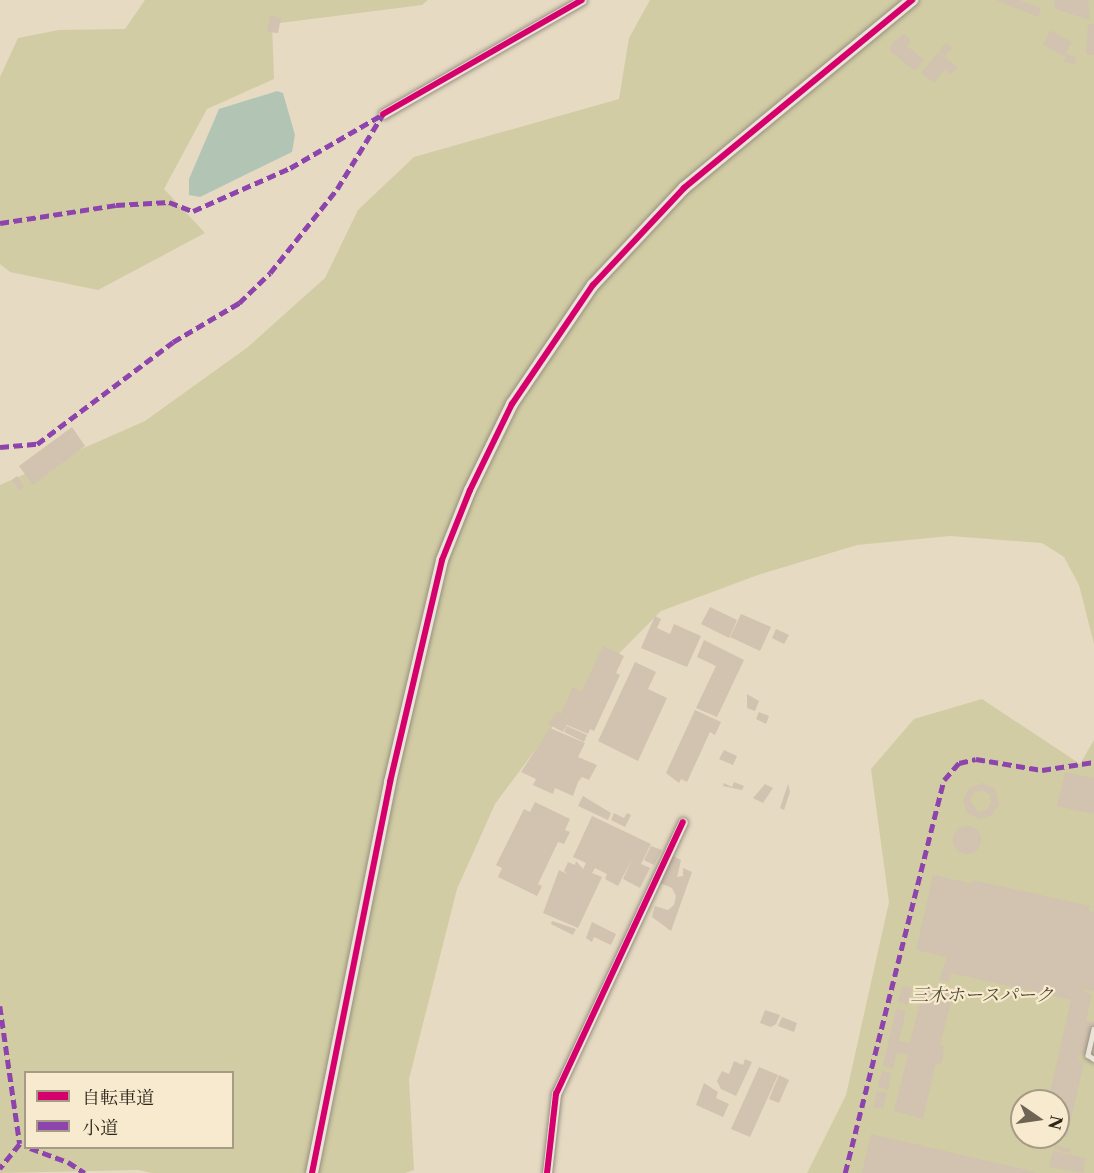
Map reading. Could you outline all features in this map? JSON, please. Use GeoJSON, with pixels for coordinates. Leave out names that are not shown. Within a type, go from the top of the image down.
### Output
{"type":"FeatureCollection","features":[{"type":"Feature","properties":{"kind":"street"},"geometry":{"type":"LineString","coordinates":[[383,114],[582,0]]}},
{"type":"Feature","properties":{"kind":"street"},"geometry":{"type":"LineString","coordinates":[[312,1173],[390,782],[442,560],[470,490],[512,404],[594,285],[684,188],[912,0]]}},
{"type":"Feature","properties":{"kind":"street"},"geometry":{"type":"LineString","coordinates":[[548,1173],[556,1094],[683,822]]}},
{"type":"Feature","properties":{"kind":"lane"},"geometry":{"type":"LineString","coordinates":[[1094,1029],[1088,1055],[1094,1059]]}},
{"type":"Feature","properties":{"kind":"green space"},"geometry":{"type":"Polygon","coordinates":[[[145,0],[428,0],[422,5],[272,24],[274,79],[207,109],[164,189],[205,233],[98,290],[10,272],[0,264],[0,77],[18,38],[59,30],[125,29],[145,0]]]}},
{"type":"Feature","properties":{"kind":"green space"},"geometry":{"type":"Polygon","coordinates":[[[650,0],[1094,0],[1094,644],[1079,585],[1064,557],[1042,543],[950,536],[857,545],[758,575],[661,611],[571,702],[495,804],[457,889],[409,1079],[414,1170],[405,1173],[152,1173],[138,1170],[0,1173],[0,485],[145,421],[248,347],[325,278],[358,210],[414,157],[619,99],[629,38],[650,0]]]}},
{"type":"Feature","properties":{"kind":"green space","name":"三木ホースパーク"},"geometry":{"type":"Polygon","coordinates":[[[982,699],[1080,764],[1094,740],[1094,1173],[807,1173],[846,1095],[889,902],[871,769],[914,719],[982,699]]]}},
{"type":"Feature","properties":{"kind":"shaded area"},"geometry":{"type":"Polygon","coordinates":[[[277,91],[283,93],[295,135],[292,152],[200,197],[189,195],[189,179],[219,109],[277,91]]]}},
{"type":"Feature","properties":{"kind":"building"},"geometry":{"type":"Polygon","coordinates":[[[996,0],[1019,0],[1041,8],[1038,17],[996,0]]]}},
{"type":"Feature","properties":{"kind":"building"},"geometry":{"type":"Polygon","coordinates":[[[1054,0],[1088,0],[1090,20],[1055,9],[1054,0]]]}},
{"type":"Feature","properties":{"kind":"building"},"geometry":{"type":"Polygon","coordinates":[[[270,15],[281,18],[278,33],[267,32],[270,15]]]}},
{"type":"Feature","properties":{"kind":"building"},"geometry":{"type":"Polygon","coordinates":[[[1088,24],[1094,24],[1094,55],[1086,54],[1088,24]]]}},
{"type":"Feature","properties":{"kind":"building"},"geometry":{"type":"Polygon","coordinates":[[[1050,30],[1072,42],[1064,56],[1043,45],[1050,30]]]}},
{"type":"Feature","properties":{"kind":"building"},"geometry":{"type":"Polygon","coordinates":[[[904,34],[911,40],[907,46],[924,60],[915,71],[890,51],[892,43],[904,34]]]}},
{"type":"Feature","properties":{"kind":"building"},"geometry":{"type":"Polygon","coordinates":[[[946,43],[952,48],[945,56],[939,51],[946,43]]]}},
{"type":"Feature","properties":{"kind":"building"},"geometry":{"type":"Polygon","coordinates":[[[938,52],[958,67],[951,75],[945,70],[934,83],[921,73],[938,52]]]}},
{"type":"Feature","properties":{"kind":"building"},"geometry":{"type":"Polygon","coordinates":[[[1066,54],[1076,57],[1074,64],[1064,62],[1066,54]]]}},
{"type":"Feature","properties":{"kind":"building"},"geometry":{"type":"Polygon","coordinates":[[[72,427],[85,446],[33,485],[19,466],[72,427]]]}},
{"type":"Feature","properties":{"kind":"building"},"geometry":{"type":"Polygon","coordinates":[[[17,476],[24,487],[19,490],[12,480],[17,476]]]}},
{"type":"Feature","properties":{"kind":"building"},"geometry":{"type":"Polygon","coordinates":[[[710,607],[737,620],[729,638],[701,624],[710,607]]]}},
{"type":"Feature","properties":{"kind":"building"},"geometry":{"type":"Polygon","coordinates":[[[741,614],[771,627],[760,651],[730,637],[741,614]]]}},
{"type":"Feature","properties":{"kind":"building"},"geometry":{"type":"Polygon","coordinates":[[[655,616],[661,619],[657,628],[670,634],[674,624],[701,636],[687,667],[641,648],[655,616]]]}},
{"type":"Feature","properties":{"kind":"building"},"geometry":{"type":"Polygon","coordinates":[[[776,629],[789,635],[784,644],[772,638],[776,629]]]}},
{"type":"Feature","properties":{"kind":"building"},"geometry":{"type":"Polygon","coordinates":[[[704,640],[744,660],[717,717],[696,708],[716,666],[697,657],[704,640]]]}},
{"type":"Feature","properties":{"kind":"building"},"geometry":{"type":"Polygon","coordinates":[[[603,646],[624,656],[616,673],[620,675],[594,731],[590,729],[588,734],[567,725],[563,732],[548,724],[557,711],[561,714],[573,687],[582,691],[603,646]]]}},
{"type":"Feature","properties":{"kind":"building"},"geometry":{"type":"Polygon","coordinates":[[[635,662],[656,672],[648,689],[667,698],[638,761],[598,741],[635,662]]]}},
{"type":"Feature","properties":{"kind":"building"},"geometry":{"type":"Polygon","coordinates":[[[747,694],[759,701],[755,711],[747,708],[747,694]]]}},
{"type":"Feature","properties":{"kind":"building"},"geometry":{"type":"Polygon","coordinates":[[[695,710],[721,722],[715,735],[710,732],[687,782],[681,779],[679,783],[666,773],[695,710]]]}},
{"type":"Feature","properties":{"kind":"building"},"geometry":{"type":"Polygon","coordinates":[[[759,712],[769,716],[766,724],[756,719],[759,712]]]}},
{"type":"Feature","properties":{"kind":"building"},"geometry":{"type":"Polygon","coordinates":[[[567,726],[587,735],[584,742],[564,732],[567,726]]]}},
{"type":"Feature","properties":{"kind":"building"},"geometry":{"type":"Polygon","coordinates":[[[550,728],[585,743],[578,757],[597,765],[589,780],[582,777],[578,782],[573,796],[555,788],[553,794],[533,785],[536,779],[521,772],[550,728]]]}},
{"type":"Feature","properties":{"kind":"building"},"geometry":{"type":"Polygon","coordinates":[[[724,750],[737,756],[733,765],[719,759],[724,750]]]}},
{"type":"Feature","properties":{"kind":"building"},"geometry":{"type":"Polygon","coordinates":[[[1065,772],[1094,778],[1094,814],[1057,806],[1065,772]]]}},
{"type":"Feature","properties":{"kind":"building"},"geometry":{"type":"Polygon","coordinates":[[[734,782],[744,786],[742,790],[723,786],[724,783],[732,787],[734,782]]]}},
{"type":"Feature","properties":{"kind":"building"},"geometry":{"type":"Polygon","coordinates":[[[983,783],[995,789],[999,804],[992,815],[979,819],[967,813],[963,800],[969,788],[983,783]],[[982,790],[974,792],[970,800],[978,812],[987,810],[991,803],[990,795],[982,790]]]}},
{"type":"Feature","properties":{"kind":"building"},"geometry":{"type":"Polygon","coordinates":[[[765,784],[773,788],[763,803],[753,798],[765,784]]]}},
{"type":"Feature","properties":{"kind":"building"},"geometry":{"type":"Polygon","coordinates":[[[788,784],[790,792],[784,810],[780,808],[788,784]]]}},
{"type":"Feature","properties":{"kind":"building"},"geometry":{"type":"Polygon","coordinates":[[[583,796],[611,813],[608,820],[578,806],[583,796]]]}},
{"type":"Feature","properties":{"kind":"building"},"geometry":{"type":"Polygon","coordinates":[[[535,802],[570,819],[565,830],[570,832],[564,844],[558,842],[538,884],[542,886],[537,896],[498,877],[502,868],[496,865],[524,809],[530,812],[535,802]]]}},
{"type":"Feature","properties":{"kind":"building"},"geometry":{"type":"Polygon","coordinates":[[[614,813],[624,818],[627,813],[631,815],[625,827],[611,820],[614,813]]]}},
{"type":"Feature","properties":{"kind":"building"},"geometry":{"type":"Polygon","coordinates":[[[592,816],[651,844],[641,864],[650,868],[640,888],[623,879],[632,859],[618,886],[605,879],[607,874],[595,868],[592,873],[602,877],[578,928],[543,913],[559,870],[567,874],[564,871],[568,862],[575,865],[576,861],[583,869],[586,863],[573,857],[592,816]]]}},
{"type":"Feature","properties":{"kind":"building"},"geometry":{"type":"Polygon","coordinates":[[[967,826],[977,830],[981,840],[977,850],[967,854],[957,850],[953,840],[957,830],[967,826]]]}},
{"type":"Feature","properties":{"kind":"building"},"geometry":{"type":"Polygon","coordinates":[[[651,846],[662,850],[654,865],[644,860],[651,846]]]}},
{"type":"Feature","properties":{"kind":"building"},"geometry":{"type":"Polygon","coordinates":[[[673,856],[681,860],[677,877],[683,876],[683,868],[692,872],[671,931],[652,917],[655,906],[668,910],[674,905],[676,896],[672,888],[660,883],[673,856]]]}},
{"type":"Feature","properties":{"kind":"building"},"geometry":{"type":"Polygon","coordinates":[[[933,875],[972,884],[973,880],[1090,906],[1089,911],[1094,912],[1094,991],[1084,989],[1084,992],[1092,994],[1086,1021],[1094,1022],[1094,1054],[1080,1053],[1078,1060],[1084,1062],[1070,1124],[1070,1089],[1051,1089],[1071,1000],[951,973],[949,982],[939,980],[947,957],[916,950],[933,875]]]}},
{"type":"Feature","properties":{"kind":"building"},"geometry":{"type":"Polygon","coordinates":[[[552,921],[576,929],[573,935],[551,924],[552,921]]]}},
{"type":"Feature","properties":{"kind":"building"},"geometry":{"type":"Polygon","coordinates":[[[592,922],[616,934],[611,945],[594,937],[592,942],[586,938],[592,922]]]}},
{"type":"Feature","properties":{"kind":"building"},"geometry":{"type":"Polygon","coordinates":[[[902,986],[912,988],[908,1005],[898,1002],[902,986]]]}},
{"type":"Feature","properties":{"kind":"building"},"geometry":{"type":"Polygon","coordinates":[[[924,987],[953,993],[940,1045],[944,1046],[942,1062],[935,1066],[923,1119],[894,1111],[908,1055],[897,1053],[893,1069],[883,1066],[896,1009],[906,1011],[899,1041],[910,1043],[924,987]]]}},
{"type":"Feature","properties":{"kind":"building"},"geometry":{"type":"Polygon","coordinates":[[[765,1010],[780,1015],[776,1024],[771,1027],[760,1023],[765,1010]]]}},
{"type":"Feature","properties":{"kind":"building"},"geometry":{"type":"Polygon","coordinates":[[[782,1017],[797,1023],[794,1032],[778,1026],[782,1017]]]}},
{"type":"Feature","properties":{"kind":"building"},"geometry":{"type":"Polygon","coordinates":[[[745,1059],[752,1062],[736,1096],[721,1089],[717,1081],[722,1071],[729,1074],[734,1061],[743,1065],[745,1059]]]}},
{"type":"Feature","properties":{"kind":"building"},"geometry":{"type":"Polygon","coordinates":[[[759,1067],[778,1075],[750,1137],[731,1129],[759,1067]]]}},
{"type":"Feature","properties":{"kind":"building"},"geometry":{"type":"Polygon","coordinates":[[[882,1071],[891,1073],[888,1090],[878,1087],[882,1071]]]}},
{"type":"Feature","properties":{"kind":"building"},"geometry":{"type":"Polygon","coordinates":[[[779,1075],[789,1080],[779,1103],[769,1099],[779,1075]]]}},
{"type":"Feature","properties":{"kind":"building"},"geometry":{"type":"Polygon","coordinates":[[[704,1083],[718,1092],[716,1098],[729,1104],[723,1117],[696,1105],[704,1083]]]}},
{"type":"Feature","properties":{"kind":"building"},"geometry":{"type":"Polygon","coordinates":[[[877,1091],[887,1093],[883,1109],[873,1107],[877,1091]]]}},
{"type":"Feature","properties":{"kind":"building"},"geometry":{"type":"Polygon","coordinates":[[[871,1134],[1035,1172],[1035,1173],[862,1173],[871,1134]]]}},
{"type":"Feature","properties":{"kind":"building"},"geometry":{"type":"Polygon","coordinates":[[[1054,1149],[1071,1149],[1070,1153],[1054,1149]]]}},
{"type":"Feature","properties":{"kind":"building"},"geometry":{"type":"Polygon","coordinates":[[[1053,1151],[1086,1158],[1083,1173],[1049,1167],[1053,1151]]]}},
{"type":"Feature","properties":{"kind":"marked path"},"geometry":{"type":"LineString","coordinates":[[0,223],[116,205],[169,202],[193,211],[290,168],[383,114]]}},
{"type":"Feature","properties":{"kind":"marked path"},"geometry":{"type":"LineString","coordinates":[[0,447],[37,444],[173,342],[239,303],[270,273],[337,189],[383,114]]}},
{"type":"Feature","properties":{"kind":"marked path"},"geometry":{"type":"LineString","coordinates":[[845,1173],[944,780],[959,763],[976,759],[1042,770],[1094,762]]}},
{"type":"Feature","properties":{"kind":"marked path"},"geometry":{"type":"LineString","coordinates":[[0,1006],[20,1144],[0,1169]]}},
{"type":"Feature","properties":{"kind":"marked path"},"geometry":{"type":"LineString","coordinates":[[33,1149],[68,1162],[85,1173]]}},
{"type":"Feature","properties":{"kind":"cycle path"},"geometry":{"type":"LineString","coordinates":[[383,114],[582,0]]}},
{"type":"Feature","properties":{"kind":"cycle path"},"geometry":{"type":"LineString","coordinates":[[312,1173],[390,782],[442,560],[470,490],[512,404],[593,285],[684,188],[912,0]]}},
{"type":"Feature","properties":{"kind":"cycle path"},"geometry":{"type":"LineString","coordinates":[[547,1173],[556,1094],[683,822]]}}]}
